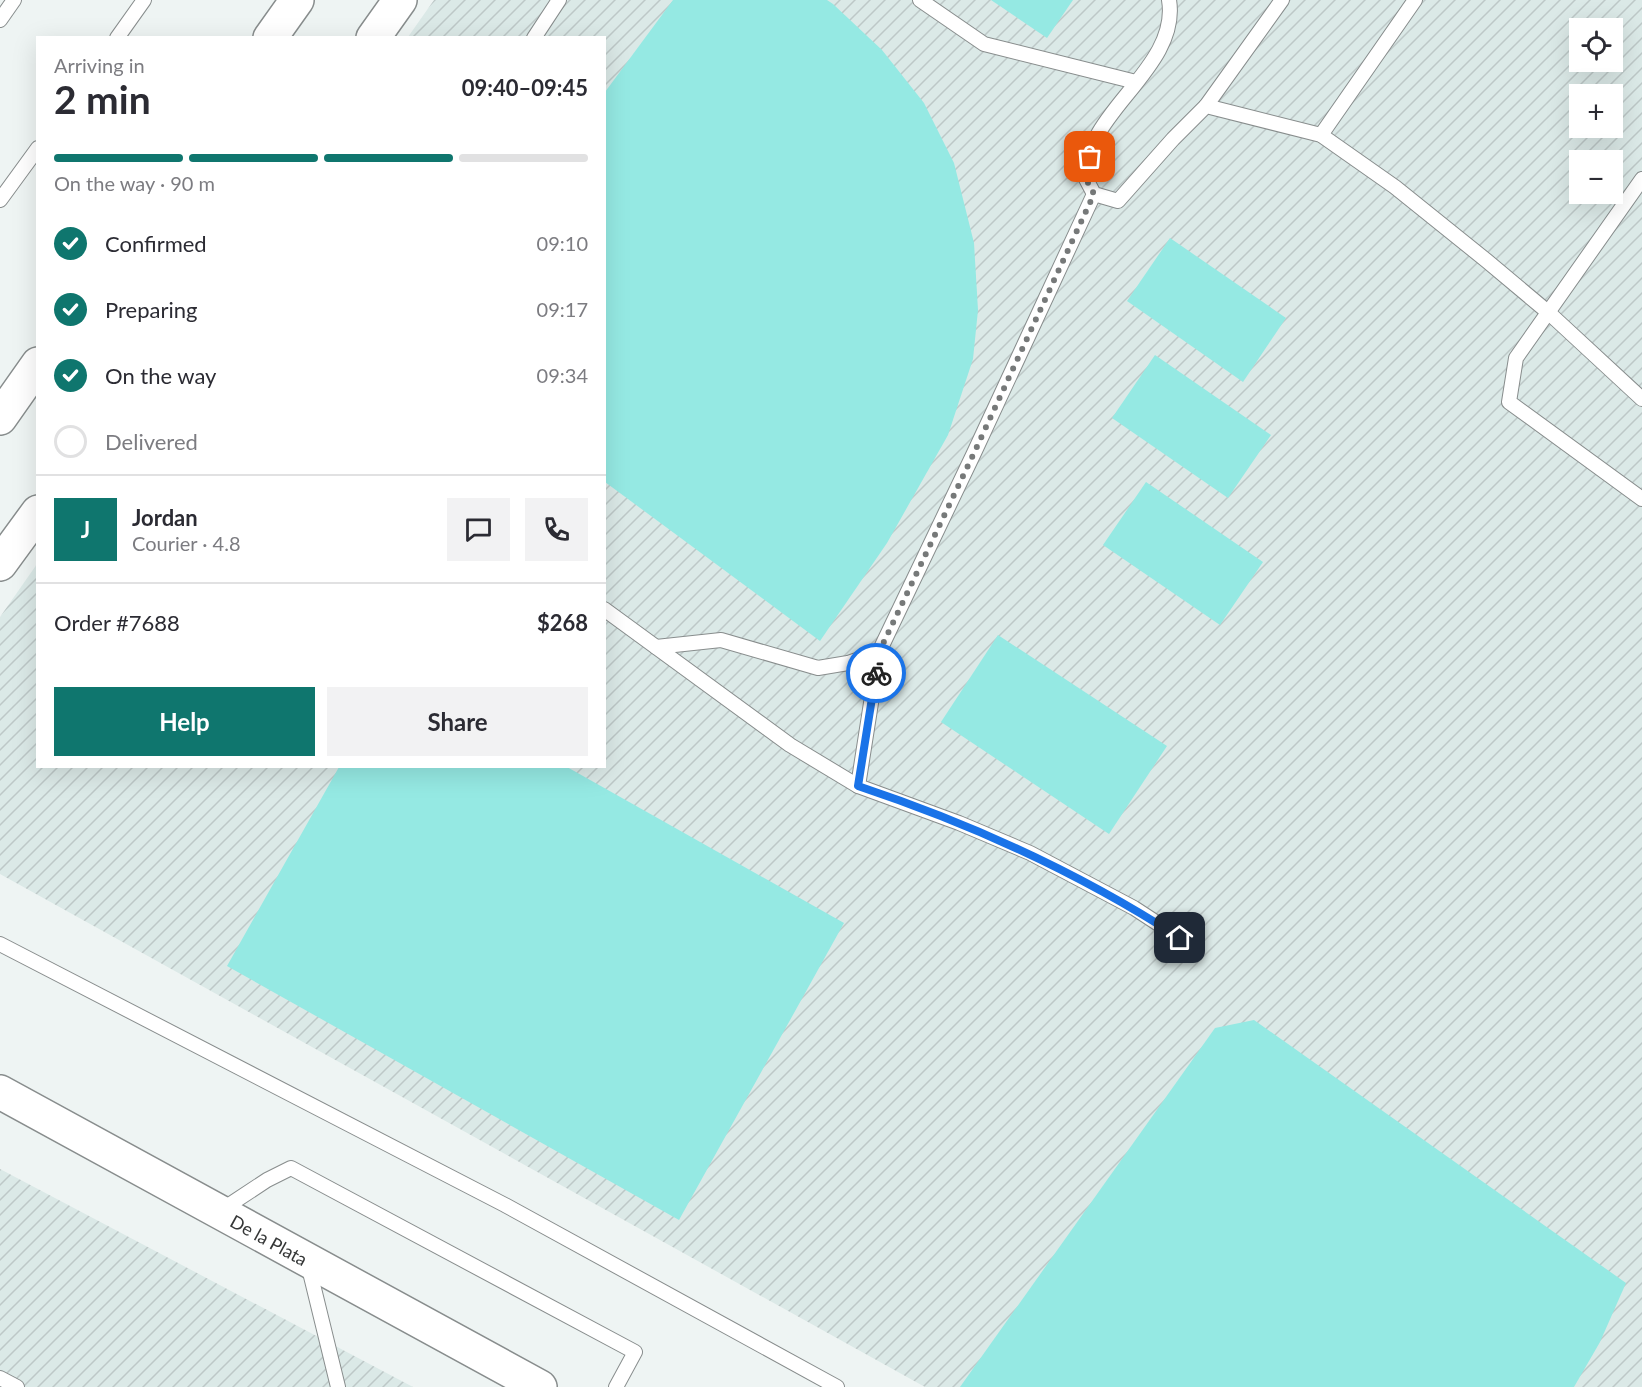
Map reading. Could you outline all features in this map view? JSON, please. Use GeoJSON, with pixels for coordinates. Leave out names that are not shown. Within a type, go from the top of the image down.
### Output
{"type":"FeatureCollection","features":[{"type":"Feature","properties":{"kind":"main road"},"geometry":{"type":"LineString","coordinates":[[271,36],[297,0]]}},
{"type":"Feature","properties":{"kind":"main road"},"geometry":{"type":"LineString","coordinates":[[374,36],[400,0]]}},
{"type":"Feature","properties":{"kind":"main road"},"geometry":{"type":"LineString","coordinates":[[0,418],[36,367]]}},
{"type":"Feature","properties":{"kind":"main road"},"geometry":{"type":"LineString","coordinates":[[0,564],[36,515]]}},
{"type":"Feature","properties":{"kind":"main road","name":"De la Plata"},"geometry":{"type":"LineString","coordinates":[[0,1092],[540,1387]]}},
{"type":"Feature","properties":{"kind":"lane"},"geometry":{"type":"LineString","coordinates":[[0,20],[14,0]]}},
{"type":"Feature","properties":{"kind":"lane"},"geometry":{"type":"LineString","coordinates":[[118,36],[144,0]]}},
{"type":"Feature","properties":{"kind":"lane"},"geometry":{"type":"LineString","coordinates":[[535,36],[560,0]]}},
{"type":"Feature","properties":{"kind":"lane"},"geometry":{"type":"LineString","coordinates":[[920,0],[984,44],[1136,82]]}},
{"type":"Feature","properties":{"kind":"lane"},"geometry":{"type":"LineString","coordinates":[[1169,0],[1171,10],[1164,44],[1096,137],[1085,177],[1094,194],[1118,201],[1206,106],[1282,0]]}},
{"type":"Feature","properties":{"kind":"lane"},"geometry":{"type":"LineString","coordinates":[[1322,135],[1415,0]]}},
{"type":"Feature","properties":{"kind":"lane"},"geometry":{"type":"LineString","coordinates":[[1206,106],[1322,135],[1395,187],[1549,313],[1642,399]]}},
{"type":"Feature","properties":{"kind":"lane"},"geometry":{"type":"LineString","coordinates":[[0,200],[36,151]]}},
{"type":"Feature","properties":{"kind":"lane"},"geometry":{"type":"LineString","coordinates":[[1642,179],[1516,358],[1509,402],[1642,499]]}},
{"type":"Feature","properties":{"kind":"lane"},"geometry":{"type":"LineString","coordinates":[[858,786],[879,652],[980,442],[1094,194]]}},
{"type":"Feature","properties":{"kind":"lane"},"geometry":{"type":"LineString","coordinates":[[606,610],[790,745],[858,786],[959,823],[1030,853],[1134,908],[1180,938]]}},
{"type":"Feature","properties":{"kind":"lane"},"geometry":{"type":"LineString","coordinates":[[656,647],[721,640],[818,668],[848,663],[879,652]]}},
{"type":"Feature","properties":{"kind":"lane"},"geometry":{"type":"LineString","coordinates":[[0,944],[505,1205],[837,1387]]}},
{"type":"Feature","properties":{"kind":"lane"},"geometry":{"type":"LineString","coordinates":[[218,1212],[267,1180],[291,1168],[635,1352],[616,1387]]}},
{"type":"Feature","properties":{"kind":"lane"},"geometry":{"type":"LineString","coordinates":[[308,1262],[338,1387]]}},
{"type":"Feature","properties":{"kind":"lane"},"geometry":{"type":"LineString","coordinates":[[0,1378],[18,1387]]}},
{"type":"Feature","properties":{"kind":"shaded area"},"geometry":{"type":"Polygon","coordinates":[[[434,0],[1642,0],[1642,1387],[925,1387],[0,874],[0,617],[36,565],[36,768],[606,768],[606,36],[409,36],[434,0]]]}},
{"type":"Feature","properties":{"kind":"shaded area"},"geometry":{"type":"Polygon","coordinates":[[[673,0],[827,0],[882,50],[924,103],[954,163],[974,243],[978,310],[973,359],[948,435],[887,543],[820,641],[606,483],[606,91],[673,0]]]}},
{"type":"Feature","properties":{"kind":"shaded area"},"geometry":{"type":"Polygon","coordinates":[[[991,0],[1073,0],[1047,38],[991,0]]]}},
{"type":"Feature","properties":{"kind":"shaded area"},"geometry":{"type":"Polygon","coordinates":[[[1170,238],[1286,318],[1243,382],[1127,301],[1170,238]]]}},
{"type":"Feature","properties":{"kind":"shaded area"},"geometry":{"type":"Polygon","coordinates":[[[1155,355],[1271,435],[1228,498],[1112,418],[1155,355]]]}},
{"type":"Feature","properties":{"kind":"shaded area"},"geometry":{"type":"Polygon","coordinates":[[[1146,482],[1263,562],[1220,625],[1103,545],[1146,482]]]}},
{"type":"Feature","properties":{"kind":"shaded area"},"geometry":{"type":"Polygon","coordinates":[[[998,635],[1167,746],[1109,834],[941,722],[998,635]]]}},
{"type":"Feature","properties":{"kind":"shaded area"},"geometry":{"type":"Polygon","coordinates":[[[338,768],[569,768],[844,923],[679,1220],[227,966],[338,768]]]}},
{"type":"Feature","properties":{"kind":"shaded area"},"geometry":{"type":"Polygon","coordinates":[[[1254,1020],[1626,1283],[1600,1342],[1574,1387],[960,1387],[1215,1028],[1254,1020]]]}},
{"type":"Feature","properties":{"kind":"shaded area"},"geometry":{"type":"Polygon","coordinates":[[[0,1169],[413,1387],[0,1387],[0,1169]]]}},
{"type":"Feature","properties":{"kind":"way so far"},"geometry":{"type":"LineString","coordinates":[[876,673],[879,652],[1094,194],[1085,177],[1090,157]]}},
{"type":"Feature","properties":{"kind":"route"},"geometry":{"type":"LineString","coordinates":[[876,673],[858,786],[959,823],[1030,853],[1134,908],[1180,938]]}}]}
